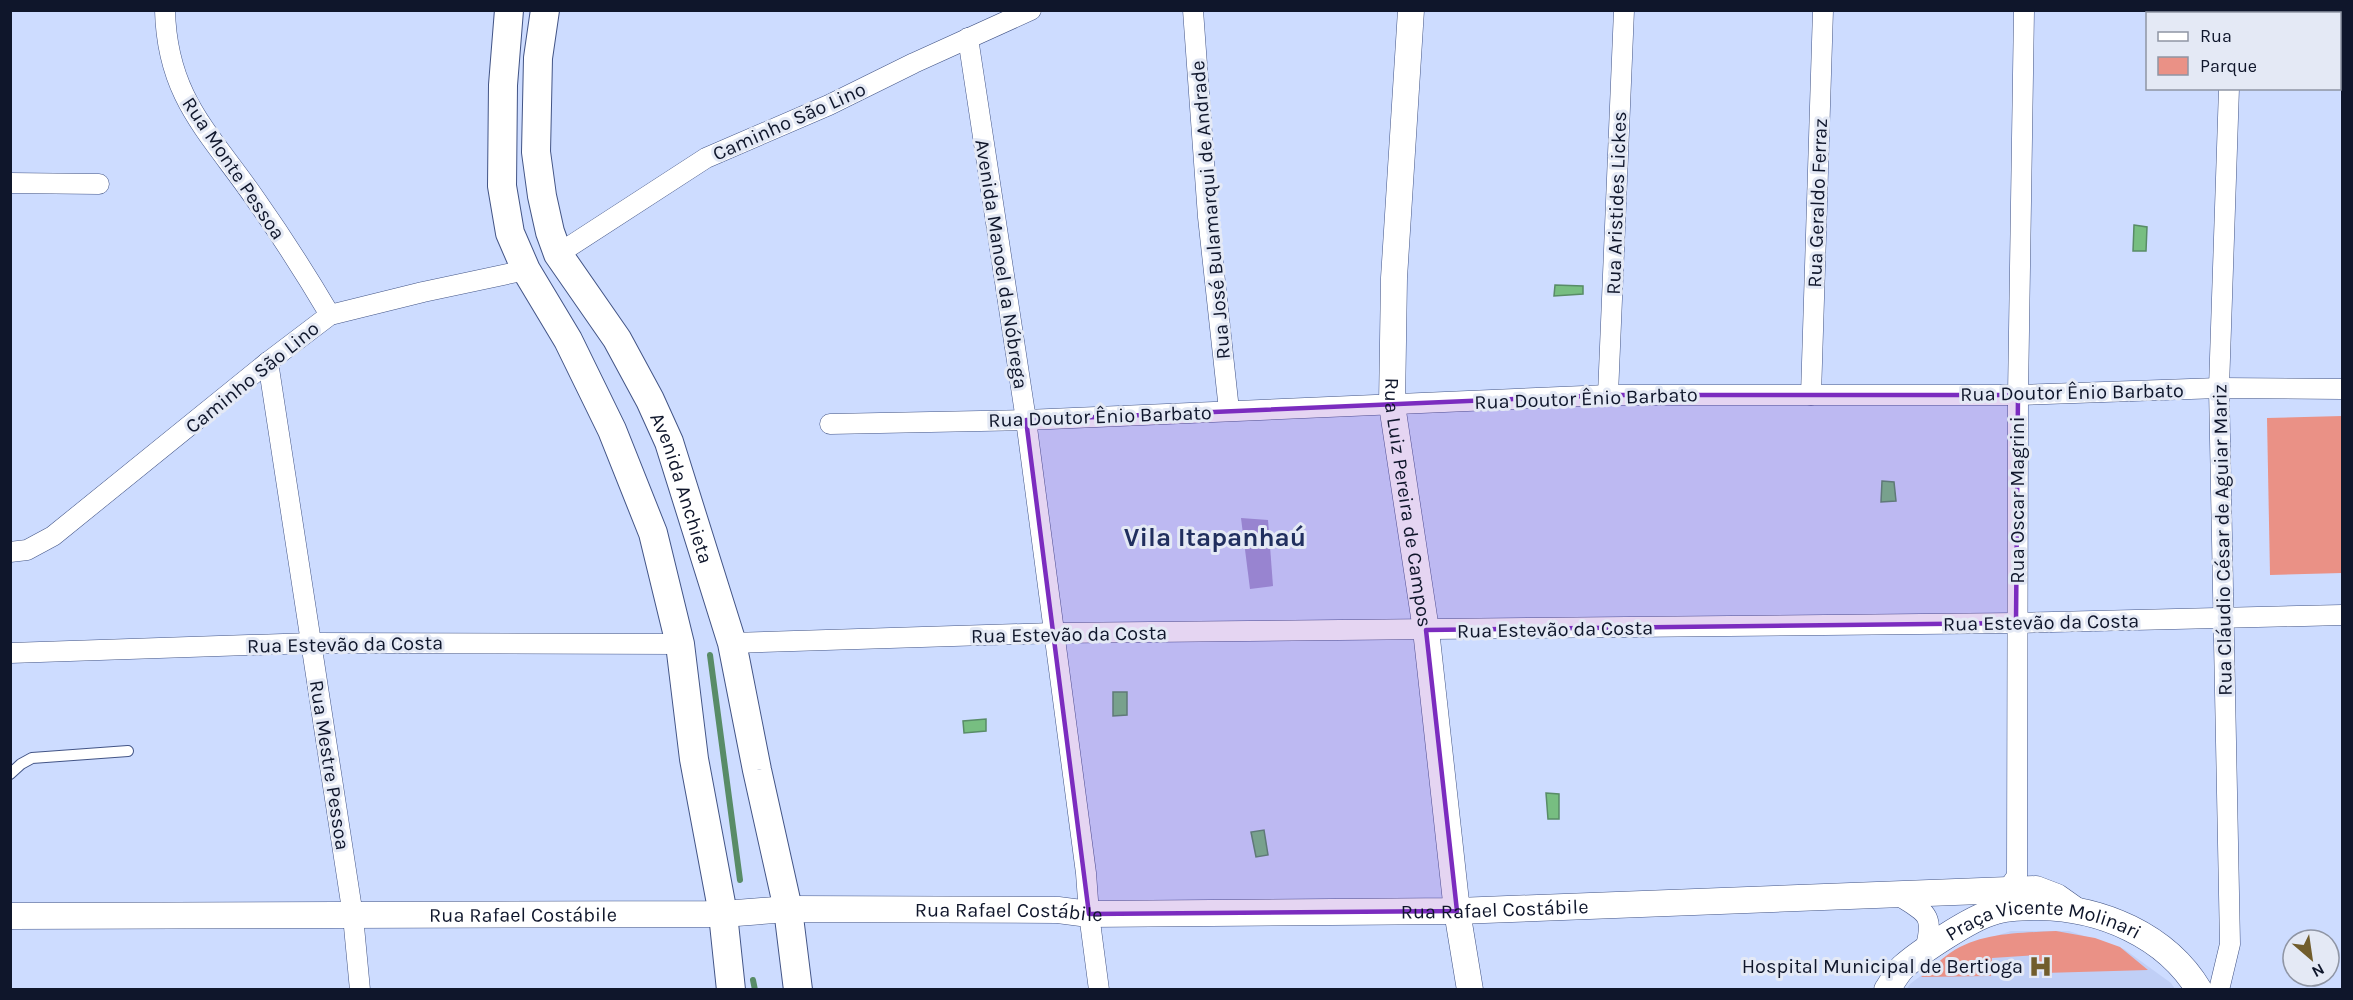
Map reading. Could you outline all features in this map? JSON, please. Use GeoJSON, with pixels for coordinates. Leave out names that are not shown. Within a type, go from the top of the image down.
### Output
{"type":"FeatureCollection","features":[{"type":"Feature","properties":{"kind":"main road","name":"Avenida Anchieta"},"geometry":{"type":"LineString","coordinates":[[509,10],[504,86],[502,186],[510,233],[526,270],[568,340],[612,430],[653,533],[680,644],[694,759],[723,914],[731,990]]}},
{"type":"Feature","properties":{"kind":"main road","name":"Avenida Anchieta"},"geometry":{"type":"LineString","coordinates":[[545,10],[538,58],[536,152],[550,232],[558,254],[617,339],[650,400],[669,442],[732,643],[788,909],[798,990]]}},
{"type":"Feature","properties":{"kind":"street","name":"Rua Monte Pessoa"},"geometry":{"type":"LineString","coordinates":[[165,10],[165,33],[171,64],[188,105],[215,147],[277,230],[330,315]]}},
{"type":"Feature","properties":{"kind":"street","name":"Caminho São Lino"},"geometry":{"type":"LineString","coordinates":[[558,254],[706,158],[829,105],[1031,10]]}},
{"type":"Feature","properties":{"kind":"street","name":"Rua José Bulamarqui de Andrade"},"geometry":{"type":"LineString","coordinates":[[1193,10],[1208,217],[1229,410]]}},
{"type":"Feature","properties":{"kind":"street","name":"Rua Luiz Pereira de Campos"},"geometry":{"type":"LineString","coordinates":[[1411,10],[1394,278],[1392,405],[1426,630],[1457,911],[1470,990]]}},
{"type":"Feature","properties":{"kind":"street","name":"Rua Aristides Lickes"},"geometry":{"type":"LineString","coordinates":[[1608,395],[1624,10]]}},
{"type":"Feature","properties":{"kind":"street","name":"Rua Geraldo Ferraz"},"geometry":{"type":"LineString","coordinates":[[1811,395],[1823,10]]}},
{"type":"Feature","properties":{"kind":"street","name":"Rua Oscar Magrini"},"geometry":{"type":"LineString","coordinates":[[2000,901],[2017,876],[2016,623],[2024,10]]}},
{"type":"Feature","properties":{"kind":"street","name":"Avenida Manoel da Nóbrega"},"geometry":{"type":"LineString","coordinates":[[968,38],[1026,420],[1086,873],[1099,990]]}},
{"type":"Feature","properties":{"kind":"street","name":"Rua Cláudio César de Aguiar Mariz"},"geometry":{"type":"LineString","coordinates":[[2219,990],[2230,944],[2219,388],[2229,90]]}},
{"type":"Feature","properties":{"kind":"street"},"geometry":{"type":"LineString","coordinates":[[10,183],[99,184]]}},
{"type":"Feature","properties":{"kind":"street","name":"Caminho São Lino"},"geometry":{"type":"LineString","coordinates":[[10,552],[27,549],[53,536],[268,362],[330,315],[526,270]]}},
{"type":"Feature","properties":{"kind":"street","name":"Rua Mestre Pessoa"},"geometry":{"type":"LineString","coordinates":[[268,362],[353,916],[360,990]]}},
{"type":"Feature","properties":{"kind":"street","name":"Rua Doutor Ênio Barbato"},"geometry":{"type":"LineString","coordinates":[[830,424],[1026,420],[1608,395],[2018,394],[2219,388],[2343,389]]}},
{"type":"Feature","properties":{"kind":"street","name":"Rua Estevão da Costa"},"geometry":{"type":"LineString","coordinates":[[732,643],[1053,633],[2016,623],[2343,615]]}},
{"type":"Feature","properties":{"kind":"street","name":"Rua Estevão da Costa"},"geometry":{"type":"LineString","coordinates":[[10,653],[312,643],[680,644]]}},
{"type":"Feature","properties":{"kind":"street","name":"Praça Vicente Molinari"},"geometry":{"type":"LineString","coordinates":[[1887,990],[1902,968],[1925,950],[2000,901],[2036,889],[2057,897],[2074,909],[2132,929],[2147,938],[2177,961],[2199,990]]}},
{"type":"Feature","properties":{"kind":"street"},"geometry":{"type":"LineString","coordinates":[[1896,894],[1922,911],[1929,920],[1931,930],[1925,950]]}},
{"type":"Feature","properties":{"kind":"street","name":"Rua Rafael Costábile"},"geometry":{"type":"LineString","coordinates":[[10,916],[723,914],[788,909],[1058,910],[1089,914],[1457,911],[1896,894],[2000,901]]}},
{"type":"Feature","properties":{"kind":"lane"},"geometry":{"type":"LineString","coordinates":[[10,774],[32,758],[128,751]]}},
{"type":"Feature","properties":{"kind":"highlighted area"},"geometry":{"type":"Polygon","coordinates":[[[1608,395],[2018,395],[2016,623],[1426,630],[1457,911],[1089,914],[1026,420],[1608,395]]]}},
{"type":"Feature","properties":{"kind":"shaded area"},"geometry":{"type":"Polygon","coordinates":[[[2134,225],[2147,227],[2146,251],[2133,251],[2134,225]]]}},
{"type":"Feature","properties":{"kind":"shaded area"},"geometry":{"type":"Polygon","coordinates":[[[1555,285],[1583,286],[1583,294],[1554,296],[1555,285]]]}},
{"type":"Feature","properties":{"kind":"shaded area"},"geometry":{"type":"Polygon","coordinates":[[[1882,481],[1894,482],[1896,501],[1881,502],[1882,481]]]}},
{"type":"Feature","properties":{"kind":"shaded area"},"geometry":{"type":"Polygon","coordinates":[[[1113,692],[1127,692],[1127,715],[1113,716],[1113,692]]]}},
{"type":"Feature","properties":{"kind":"shaded area"},"geometry":{"type":"Polygon","coordinates":[[[986,719],[986,731],[964,733],[963,721],[986,719]]]}},
{"type":"Feature","properties":{"kind":"shaded area"},"geometry":{"type":"Polygon","coordinates":[[[1546,793],[1559,794],[1559,819],[1548,819],[1546,793]]]}},
{"type":"Feature","properties":{"kind":"shaded area"},"geometry":{"type":"Polygon","coordinates":[[[1264,830],[1268,855],[1256,857],[1251,832],[1264,830]]]}},
{"type":"Feature","properties":{"kind":"shaded area","name":"Hospital Municipal de Bertioga"},"geometry":{"type":"Polygon","coordinates":[[[2011,931],[2069,931],[2124,949],[2171,983],[2175,989],[1906,990],[1910,984],[1956,949],[2011,931]]]}},
{"type":"Feature","properties":{"kind":"green space"},"geometry":{"type":"Polygon","coordinates":[[[2342,416],[2342,573],[2270,575],[2267,418],[2342,416]]]}},
{"type":"Feature","properties":{"kind":"green space"},"geometry":{"type":"Polygon","coordinates":[[[2056,931],[2095,938],[2120,947],[2148,970],[2044,973],[2037,955],[1992,958],[1991,976],[1921,977],[1950,953],[1975,941],[2015,933],[2056,931]]]}},
{"type":"Feature","properties":{"kind":"building"},"geometry":{"type":"Polygon","coordinates":[[[1241,518],[1268,520],[1273,586],[1250,589],[1241,518]]]}},
{"type":"Feature","properties":{"kind":"waterway"},"geometry":{"type":"LineString","coordinates":[[710,655],[740,880]]}},
{"type":"Feature","properties":{"kind":"waterway"},"geometry":{"type":"LineString","coordinates":[[753,980],[755,990]]}},
{"type":"Feature","properties":{"kind":"place","name":"Hospital Municipal de Bertioga"},"geometry":{"type":"Point","coordinates":[2041,966]}},
{"type":"Feature","properties":{"kind":"district","name":"Vila Itapanhaú"},"geometry":{"type":"Point","coordinates":[1215,537]}}]}
